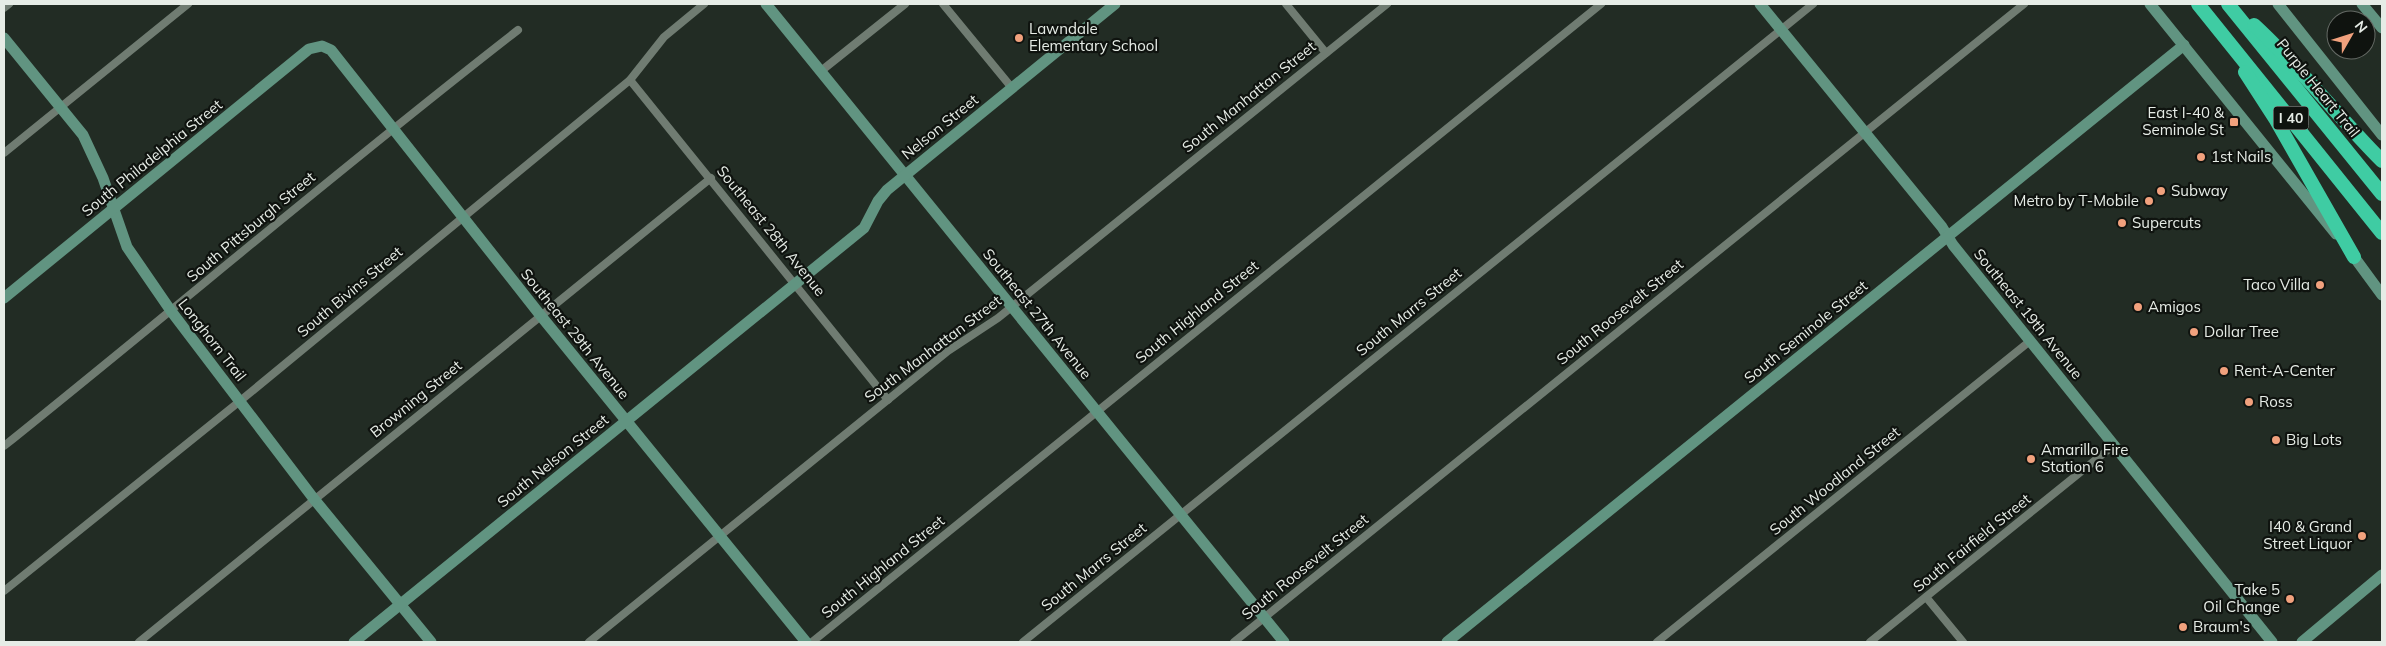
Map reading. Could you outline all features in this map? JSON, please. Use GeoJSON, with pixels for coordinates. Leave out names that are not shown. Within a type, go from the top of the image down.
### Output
{"type":"FeatureCollection","features":[{"type":"Feature","properties":{"kind":"highway","name":"I 40"},"geometry":{"type":"LineString","coordinates":[[2198,4],[2382,233]]}},
{"type":"Feature","properties":{"kind":"highway"},"geometry":{"type":"LineString","coordinates":[[2230,4],[2276,44],[2350,129],[2382,160]]}},
{"type":"Feature","properties":{"kind":"highway","name":"Purple Heart Trail"},"geometry":{"type":"LineString","coordinates":[[2230,4],[2382,194]]}},
{"type":"Feature","properties":{"kind":"highway"},"geometry":{"type":"LineString","coordinates":[[2218,29],[2276,120],[2354,257]]}},
{"type":"Feature","properties":{"kind":"street"},"geometry":{"type":"LineString","coordinates":[[4,8],[9,4]]}},
{"type":"Feature","properties":{"kind":"street"},"geometry":{"type":"LineString","coordinates":[[4,153],[188,4]]}},
{"type":"Feature","properties":{"kind":"street","name":"South Bivins Street"},"geometry":{"type":"LineString","coordinates":[[4,592],[240,401],[630,80],[664,37],[704,4]]}},
{"type":"Feature","properties":{"kind":"street","name":"Southeast 27th Avenue"},"geometry":{"type":"LineString","coordinates":[[766,4],[1284,642]]}},
{"type":"Feature","properties":{"kind":"street"},"geometry":{"type":"LineString","coordinates":[[821,71],[905,4]]}},
{"type":"Feature","properties":{"kind":"street"},"geometry":{"type":"LineString","coordinates":[[943,4],[1012,88]]}},
{"type":"Feature","properties":{"kind":"street","name":"Nelson Street"},"geometry":{"type":"LineString","coordinates":[[795,283],[864,228],[878,201],[905,175],[1115,4]]}},
{"type":"Feature","properties":{"kind":"street"},"geometry":{"type":"LineString","coordinates":[[1286,4],[1326,53]]}},
{"type":"Feature","properties":{"kind":"street","name":"South Manhattan Street"},"geometry":{"type":"LineString","coordinates":[[589,642],[948,352],[981,331],[1387,4]]}},
{"type":"Feature","properties":{"kind":"street","name":"South Highland Street"},"geometry":{"type":"LineString","coordinates":[[812,642],[1601,4]]}},
{"type":"Feature","properties":{"kind":"street","name":"Southeast 19th Avenue"},"geometry":{"type":"LineString","coordinates":[[1760,4],[1865,132],[2272,642]]}},
{"type":"Feature","properties":{"kind":"street","name":"South Marrs Street"},"geometry":{"type":"LineString","coordinates":[[1022,642],[1813,4]]}},
{"type":"Feature","properties":{"kind":"street","name":"South Roosevelt Street"},"geometry":{"type":"LineString","coordinates":[[1234,642],[2024,4]]}},
{"type":"Feature","properties":{"kind":"street"},"geometry":{"type":"LineString","coordinates":[[2150,4],[2354,257],[2382,295]]}},
{"type":"Feature","properties":{"kind":"street"},"geometry":{"type":"LineString","coordinates":[[2278,4],[2382,135]]}},
{"type":"Feature","properties":{"kind":"street"},"geometry":{"type":"LineString","coordinates":[[2362,4],[2382,28]]}},
{"type":"Feature","properties":{"kind":"street","name":"South Pittsburgh Street"},"geometry":{"type":"LineString","coordinates":[[4,446],[171,312],[394,127],[518,30]]}},
{"type":"Feature","properties":{"kind":"street","name":"Longhorn Trail"},"geometry":{"type":"LineString","coordinates":[[4,38],[61,107],[90,146],[127,247],[171,312],[314,499],[431,642]]}},
{"type":"Feature","properties":{"kind":"street","name":"South Seminole Street"},"geometry":{"type":"LineString","coordinates":[[1447,642],[2184,45]]}},
{"type":"Feature","properties":{"kind":"street","name":"Southeast 29th Avenue"},"geometry":{"type":"LineString","coordinates":[[322,46],[331,50],[394,127],[462,218],[806,642]]}},
{"type":"Feature","properties":{"kind":"street","name":"South Philadelphia Street"},"geometry":{"type":"LineString","coordinates":[[4,298],[309,49],[322,46]]}},
{"type":"Feature","properties":{"kind":"street","name":"Southeast 28th Avenue"},"geometry":{"type":"LineString","coordinates":[[630,80],[711,178],[888,400]]}},
{"type":"Feature","properties":{"kind":"street","name":"Browning Street"},"geometry":{"type":"LineString","coordinates":[[139,642],[711,178]]}},
{"type":"Feature","properties":{"kind":"street","name":"South Nelson Street"},"geometry":{"type":"LineString","coordinates":[[354,642],[795,283]]}},
{"type":"Feature","properties":{"kind":"street","name":"South Woodland Street"},"geometry":{"type":"LineString","coordinates":[[1657,642],[2030,341]]}},
{"type":"Feature","properties":{"kind":"street","name":"South Fairfield Street"},"geometry":{"type":"LineString","coordinates":[[1870,642],[2114,445]]}},
{"type":"Feature","properties":{"kind":"street"},"geometry":{"type":"LineString","coordinates":[[2302,642],[2382,575]]}},
{"type":"Feature","properties":{"kind":"street"},"geometry":{"type":"LineString","coordinates":[[1926,597],[1963,642]]}},
{"type":"Feature","properties":{"kind":"place","name":"Lawndale Elementary School"},"geometry":{"type":"Point","coordinates":[1019,38]}},
{"type":"Feature","properties":{"kind":"place","name":"East I-40 & Seminole St"},"geometry":{"type":"Point","coordinates":[2234,122]}},
{"type":"Feature","properties":{"kind":"place","name":"1st Nails"},"geometry":{"type":"Point","coordinates":[2201,157]}},
{"type":"Feature","properties":{"kind":"place","name":"Subway"},"geometry":{"type":"Point","coordinates":[2161,191]}},
{"type":"Feature","properties":{"kind":"place","name":"Metro by T-Mobile"},"geometry":{"type":"Point","coordinates":[2149,201]}},
{"type":"Feature","properties":{"kind":"place","name":"Supercuts"},"geometry":{"type":"Point","coordinates":[2122,223]}},
{"type":"Feature","properties":{"kind":"place","name":"Taco Villa"},"geometry":{"type":"Point","coordinates":[2320,285]}},
{"type":"Feature","properties":{"kind":"place","name":"Amigos"},"geometry":{"type":"Point","coordinates":[2138,307]}},
{"type":"Feature","properties":{"kind":"place","name":"Dollar Tree"},"geometry":{"type":"Point","coordinates":[2194,332]}},
{"type":"Feature","properties":{"kind":"place","name":"Rent-A-Center"},"geometry":{"type":"Point","coordinates":[2224,371]}},
{"type":"Feature","properties":{"kind":"place","name":"Ross"},"geometry":{"type":"Point","coordinates":[2249,402]}},
{"type":"Feature","properties":{"kind":"place","name":"Big Lots"},"geometry":{"type":"Point","coordinates":[2276,440]}},
{"type":"Feature","properties":{"kind":"place","name":"Amarillo Fire Station 6"},"geometry":{"type":"Point","coordinates":[2031,459]}},
{"type":"Feature","properties":{"kind":"place","name":"I40 & Grand Street Liquor"},"geometry":{"type":"Point","coordinates":[2362,536]}},
{"type":"Feature","properties":{"kind":"place","name":"Take 5 Oil Change"},"geometry":{"type":"Point","coordinates":[2290,599]}},
{"type":"Feature","properties":{"kind":"place","name":"Braum's"},"geometry":{"type":"Point","coordinates":[2183,627]}}]}
